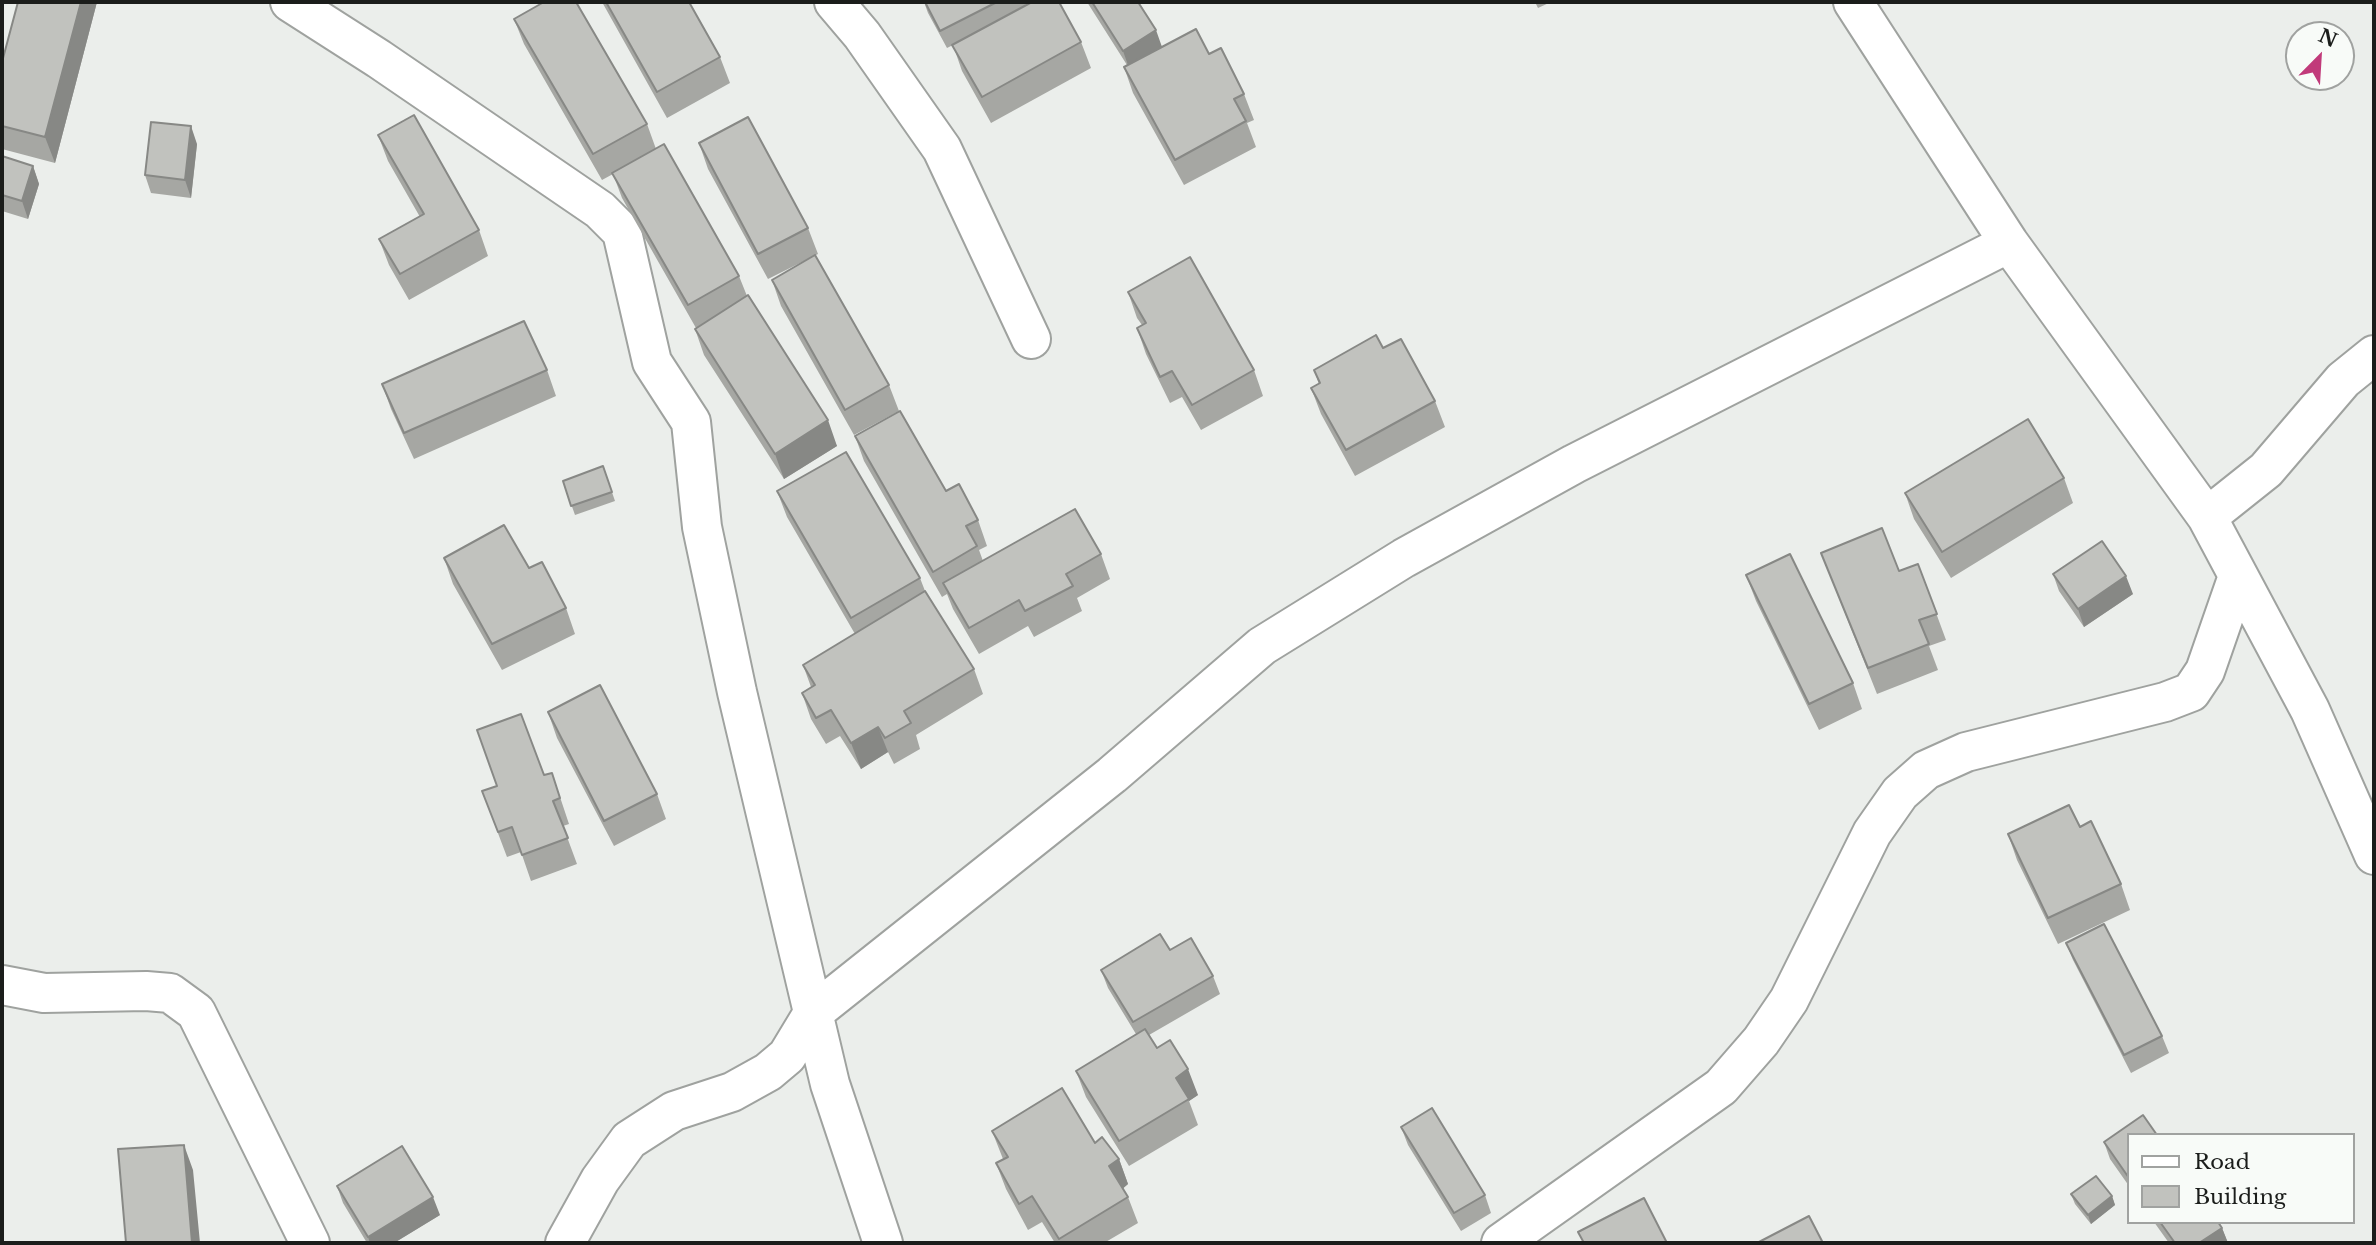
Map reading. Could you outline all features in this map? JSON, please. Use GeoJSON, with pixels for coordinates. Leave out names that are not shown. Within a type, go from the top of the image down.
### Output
{"type":"FeatureCollection","features":[{"type":"Feature","properties":{"kind":"street"},"geometry":{"type":"LineString","coordinates":[[290,2],[379,59],[600,210],[622,232],[652,362],[691,422],[702,527],[737,692],[830,1084],[883,1243]]}},
{"type":"Feature","properties":{"kind":"street"},"geometry":{"type":"LineString","coordinates":[[834,2],[862,34],[942,149],[1031,339]]}},
{"type":"Feature","properties":{"kind":"street"},"geometry":{"type":"LineString","coordinates":[[1853,2],[2009,243],[2207,517],[2310,710],[2374,855]]}},
{"type":"Feature","properties":{"kind":"street"},"geometry":{"type":"LineString","coordinates":[[565,1243],[600,1180],[629,1140],[674,1111],[732,1092],[768,1072],[787,1056],[813,1013],[1112,775],[1262,646],[1404,558],[1574,464],[2009,243]]}},
{"type":"Feature","properties":{"kind":"street"},"geometry":{"type":"LineString","coordinates":[[2207,517],[2266,470],[2343,380],[2374,355]]}},
{"type":"Feature","properties":{"kind":"street"},"geometry":{"type":"LineString","coordinates":[[1501,1243],[1721,1087],[1761,1041],[1789,1000],[1872,833],[1900,793],[1926,770],[1966,752],[2165,702],[2191,692],[2205,671],[2238,576]]}},
{"type":"Feature","properties":{"kind":"street"},"geometry":{"type":"LineString","coordinates":[[2,985],[44,993],[146,990],[170,993],[196,1012],[310,1243]]}},
{"type":"Feature","properties":{"kind":"building"},"geometry":{"type":"Polygon","coordinates":[[[18,2],[81,2],[45,137],[2,126],[2,62],[18,2]]]}},
{"type":"Feature","properties":{"kind":"building"},"geometry":{"type":"Polygon","coordinates":[[[544,2],[576,2],[647,124],[593,154],[514,19],[544,2]]]}},
{"type":"Feature","properties":{"kind":"building"},"geometry":{"type":"Polygon","coordinates":[[[606,2],[689,2],[720,57],[657,92],[606,2]]]}},
{"type":"Feature","properties":{"kind":"building"},"geometry":{"type":"Polygon","coordinates":[[[925,2],[997,2],[940,31],[925,2]]]}},
{"type":"Feature","properties":{"kind":"building"},"geometry":{"type":"Polygon","coordinates":[[[1032,2],[1059,2],[1081,42],[982,97],[952,45],[1032,2]]]}},
{"type":"Feature","properties":{"kind":"building"},"geometry":{"type":"Polygon","coordinates":[[[1092,2],[1138,2],[1156,30],[1123,51],[1092,2]]]}},
{"type":"Feature","properties":{"kind":"building"},"geometry":{"type":"Polygon","coordinates":[[[1196,29],[1209,54],[1221,48],[1244,94],[1234,99],[1246,121],[1175,160],[1124,67],[1196,29]]]}},
{"type":"Feature","properties":{"kind":"building"},"geometry":{"type":"Polygon","coordinates":[[[414,115],[479,230],[400,274],[379,239],[424,214],[378,135],[414,115]]]}},
{"type":"Feature","properties":{"kind":"building"},"geometry":{"type":"Polygon","coordinates":[[[748,117],[808,228],[758,254],[699,143],[748,117]]]}},
{"type":"Feature","properties":{"kind":"building"},"geometry":{"type":"Polygon","coordinates":[[[151,122],[191,126],[185,180],[145,175],[151,122]]]}},
{"type":"Feature","properties":{"kind":"building"},"geometry":{"type":"Polygon","coordinates":[[[664,144],[739,276],[688,305],[612,173],[664,144]]]}},
{"type":"Feature","properties":{"kind":"building"},"geometry":{"type":"Polygon","coordinates":[[[2,156],[33,166],[22,201],[2,195],[2,156]]]}},
{"type":"Feature","properties":{"kind":"building"},"geometry":{"type":"Polygon","coordinates":[[[815,255],[889,385],[845,410],[772,280],[815,255]]]}},
{"type":"Feature","properties":{"kind":"building"},"geometry":{"type":"Polygon","coordinates":[[[1190,257],[1254,370],[1192,405],[1172,371],[1160,377],[1137,328],[1146,323],[1128,292],[1190,257]]]}},
{"type":"Feature","properties":{"kind":"building"},"geometry":{"type":"Polygon","coordinates":[[[748,295],[828,420],[775,454],[695,329],[748,295]]]}},
{"type":"Feature","properties":{"kind":"building"},"geometry":{"type":"Polygon","coordinates":[[[524,321],[547,370],[404,433],[382,384],[524,321]]]}},
{"type":"Feature","properties":{"kind":"building"},"geometry":{"type":"Polygon","coordinates":[[[1376,335],[1383,348],[1401,339],[1435,401],[1346,450],[1311,388],[1320,383],[1314,370],[1376,335]]]}},
{"type":"Feature","properties":{"kind":"building"},"geometry":{"type":"Polygon","coordinates":[[[900,411],[946,491],[959,484],[978,520],[966,526],[977,546],[933,572],[855,436],[900,411]]]}},
{"type":"Feature","properties":{"kind":"building"},"geometry":{"type":"Polygon","coordinates":[[[2028,419],[2064,478],[1942,552],[1905,493],[2028,419]]]}},
{"type":"Feature","properties":{"kind":"building"},"geometry":{"type":"Polygon","coordinates":[[[846,452],[920,578],[851,618],[777,491],[846,452]]]}},
{"type":"Feature","properties":{"kind":"building"},"geometry":{"type":"Polygon","coordinates":[[[603,466],[612,492],[571,506],[563,481],[603,466]]]}},
{"type":"Feature","properties":{"kind":"building"},"geometry":{"type":"Polygon","coordinates":[[[1075,509],[1101,554],[1066,574],[1073,586],[1025,611],[1019,600],[969,628],[943,583],[1075,509]]]}},
{"type":"Feature","properties":{"kind":"building"},"geometry":{"type":"Polygon","coordinates":[[[504,525],[529,568],[542,562],[566,608],[492,644],[444,558],[504,525]]]}},
{"type":"Feature","properties":{"kind":"building"},"geometry":{"type":"Polygon","coordinates":[[[1882,528],[1899,571],[1918,564],[1937,614],[1919,620],[1929,644],[1868,668],[1821,553],[1882,528]]]}},
{"type":"Feature","properties":{"kind":"building"},"geometry":{"type":"Polygon","coordinates":[[[2102,541],[2126,576],[2078,609],[2053,574],[2102,541]]]}},
{"type":"Feature","properties":{"kind":"building"},"geometry":{"type":"Polygon","coordinates":[[[1790,554],[1853,683],[1809,704],[1746,575],[1790,554]]]}},
{"type":"Feature","properties":{"kind":"building"},"geometry":{"type":"Polygon","coordinates":[[[925,591],[974,669],[904,711],[911,723],[885,738],[878,727],[851,743],[831,710],[816,718],[802,693],[815,685],[803,665],[925,591]]]}},
{"type":"Feature","properties":{"kind":"building"},"geometry":{"type":"Polygon","coordinates":[[[600,685],[657,794],[604,821],[548,712],[600,685]]]}},
{"type":"Feature","properties":{"kind":"building"},"geometry":{"type":"Polygon","coordinates":[[[521,714],[544,775],[552,773],[560,798],[553,801],[568,838],[522,855],[512,827],[498,832],[482,791],[497,786],[477,730],[521,714]]]}},
{"type":"Feature","properties":{"kind":"building"},"geometry":{"type":"Polygon","coordinates":[[[2069,805],[2080,827],[2091,821],[2121,884],[2048,918],[2008,834],[2069,805]]]}},
{"type":"Feature","properties":{"kind":"building"},"geometry":{"type":"Polygon","coordinates":[[[2104,924],[2162,1036],[2124,1055],[2066,943],[2104,924]]]}},
{"type":"Feature","properties":{"kind":"building"},"geometry":{"type":"Polygon","coordinates":[[[1160,934],[1170,950],[1191,938],[1213,976],[1133,1022],[1101,970],[1160,934]]]}},
{"type":"Feature","properties":{"kind":"building"},"geometry":{"type":"Polygon","coordinates":[[[1145,1029],[1157,1048],[1170,1040],[1188,1069],[1176,1078],[1189,1099],[1119,1141],[1076,1071],[1145,1029]]]}},
{"type":"Feature","properties":{"kind":"building"},"geometry":{"type":"Polygon","coordinates":[[[1062,1088],[1095,1143],[1102,1137],[1119,1159],[1109,1166],[1128,1197],[1059,1239],[1032,1196],[1019,1204],[996,1163],[1008,1157],[992,1131],[1062,1088]]]}},
{"type":"Feature","properties":{"kind":"building"},"geometry":{"type":"Polygon","coordinates":[[[1432,1108],[1485,1195],[1454,1213],[1401,1127],[1432,1108]]]}},
{"type":"Feature","properties":{"kind":"building"},"geometry":{"type":"Polygon","coordinates":[[[2143,1115],[2156,1133],[2128,1133],[2128,1177],[2104,1142],[2143,1115]]]}},
{"type":"Feature","properties":{"kind":"building"},"geometry":{"type":"Polygon","coordinates":[[[184,1145],[192,1243],[126,1243],[118,1149],[184,1145]]]}},
{"type":"Feature","properties":{"kind":"building"},"geometry":{"type":"Polygon","coordinates":[[[402,1146],[433,1197],[368,1237],[337,1186],[402,1146]]]}},
{"type":"Feature","properties":{"kind":"building"},"geometry":{"type":"Polygon","coordinates":[[[2096,1176],[2112,1196],[2088,1215],[2071,1194],[2096,1176]]]}},
{"type":"Feature","properties":{"kind":"building"},"geometry":{"type":"Polygon","coordinates":[[[1644,1198],[1667,1243],[1584,1243],[1578,1232],[1644,1198]]]}},
{"type":"Feature","properties":{"kind":"building"},"geometry":{"type":"Polygon","coordinates":[[[1809,1216],[1823,1243],[1757,1243],[1809,1216]]]}},
{"type":"Feature","properties":{"kind":"building"},"geometry":{"type":"Polygon","coordinates":[[[2161,1224],[2219,1224],[2222,1228],[2199,1243],[2175,1243],[2161,1224]]]}}]}
